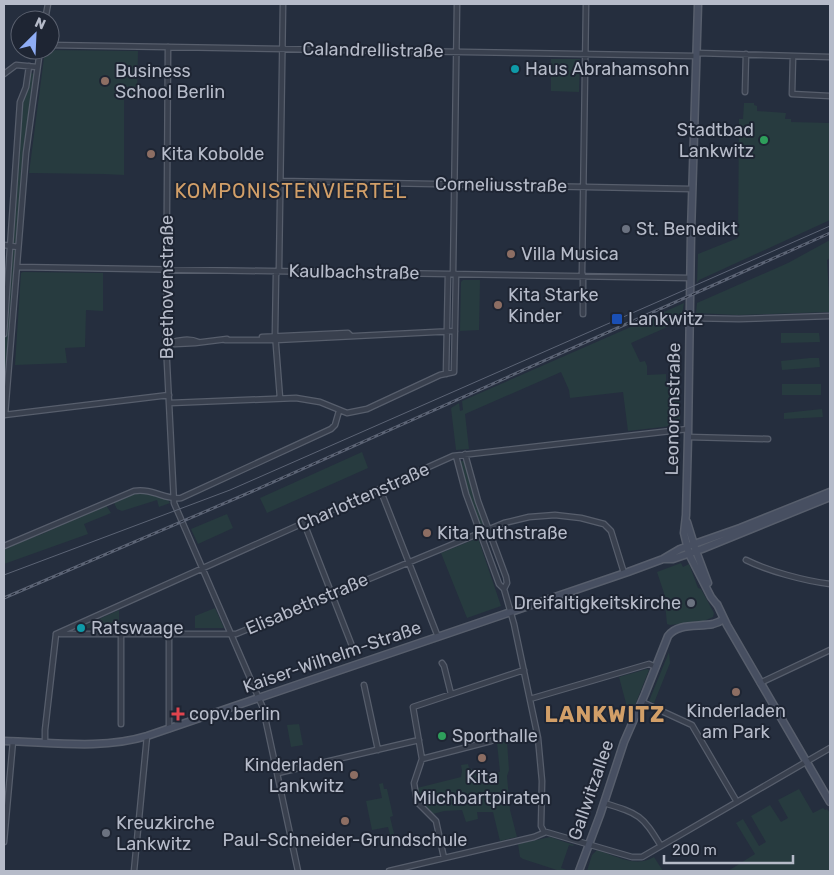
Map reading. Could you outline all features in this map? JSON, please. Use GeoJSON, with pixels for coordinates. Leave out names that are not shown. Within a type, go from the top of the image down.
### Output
{"type":"FeatureCollection","features":[{"type":"Feature","properties":{"kind":"main road","name":"Leonorenstraße"},"geometry":{"type":"LineString","coordinates":[[698,4],[692,188],[686,516],[684,533],[724,619],[830,802]]}},
{"type":"Feature","properties":{"kind":"main road","name":"Kaiser-Wilhelm-Straße"},"geometry":{"type":"LineString","coordinates":[[4,741],[107,744],[147,736],[663,559],[673,559],[691,549],[740,528],[830,492]]}},
{"type":"Feature","properties":{"kind":"main road","name":"Kaiser-Wilhelm-Straße"},"geometry":{"type":"LineString","coordinates":[[691,549],[830,497]]}},
{"type":"Feature","properties":{"kind":"main road","name":"Gallwitzallee"},"geometry":{"type":"LineString","coordinates":[[579,871],[624,742],[666,640],[673,631],[680,628],[713,624],[724,619]]}},
{"type":"Feature","properties":{"kind":"street"},"geometry":{"type":"LineString","coordinates":[[280,398],[276,338],[276,275],[279,269],[283,4]]}},
{"type":"Feature","properties":{"kind":"street"},"geometry":{"type":"LineString","coordinates":[[446,374],[446,331],[452,274],[455,184],[457,4]]}},
{"type":"Feature","properties":{"kind":"street"},"geometry":{"type":"LineString","coordinates":[[583,314],[586,4]]}},
{"type":"Feature","properties":{"kind":"street","name":"Calandrellistraße"},"geometry":{"type":"LineString","coordinates":[[60,44],[585,54],[746,54],[830,57]]}},
{"type":"Feature","properties":{"kind":"street","name":"Beethovenstraße"},"geometry":{"type":"LineString","coordinates":[[168,47],[166,269],[174,504],[267,720],[298,871]]}},
{"type":"Feature","properties":{"kind":"street"},"geometry":{"type":"LineString","coordinates":[[745,92],[746,54]]}},
{"type":"Feature","properties":{"kind":"street"},"geometry":{"type":"LineString","coordinates":[[793,56],[792,94],[830,96]]}},
{"type":"Feature","properties":{"kind":"street"},"geometry":{"type":"LineString","coordinates":[[38,60],[28,133],[4,415],[169,395]]}},
{"type":"Feature","properties":{"kind":"street"},"geometry":{"type":"LineString","coordinates":[[4,74],[16,65],[37,67]]}},
{"type":"Feature","properties":{"kind":"street"},"geometry":{"type":"LineString","coordinates":[[4,334],[20,102],[26,87],[29,66]]}},
{"type":"Feature","properties":{"kind":"street","name":"Corneliusstraße"},"geometry":{"type":"LineString","coordinates":[[281,181],[692,188]]}},
{"type":"Feature","properties":{"kind":"street"},"geometry":{"type":"LineString","coordinates":[[4,245],[18,247]]}},
{"type":"Feature","properties":{"kind":"street","name":"Kaulbachstraße"},"geometry":{"type":"LineString","coordinates":[[17,267],[690,278]]}},
{"type":"Feature","properties":{"kind":"street"},"geometry":{"type":"LineString","coordinates":[[170,402],[280,398],[308,399],[339,411],[354,413],[367,409],[440,375],[454,372],[455,331],[452,274]]}},
{"type":"Feature","properties":{"kind":"street"},"geometry":{"type":"LineString","coordinates":[[689,318],[830,316]]}},
{"type":"Feature","properties":{"kind":"street"},"geometry":{"type":"LineString","coordinates":[[168,343],[348,336],[371,334],[372,332],[455,331]]}},
{"type":"Feature","properties":{"kind":"street"},"geometry":{"type":"LineString","coordinates":[[4,546],[134,491],[152,491],[174,498],[181,498],[331,429],[335,425],[339,411]]}},
{"type":"Feature","properties":{"kind":"street","name":"Charlottenstraße"},"geometry":{"type":"LineString","coordinates":[[56,634],[456,456],[688,429]]}},
{"type":"Feature","properties":{"kind":"street"},"geometry":{"type":"LineString","coordinates":[[688,437],[768,439]]}},
{"type":"Feature","properties":{"kind":"street"},"geometry":{"type":"LineString","coordinates":[[465,454],[478,501],[506,577],[507,583],[504,589]]}},
{"type":"Feature","properties":{"kind":"street"},"geometry":{"type":"LineString","coordinates":[[456,456],[466,494],[499,584],[504,589],[524,670],[540,756],[542,781],[541,826],[544,832]]}},
{"type":"Feature","properties":{"kind":"street"},"geometry":{"type":"LineString","coordinates":[[380,489],[438,637]]}},
{"type":"Feature","properties":{"kind":"street","name":"Elisabethstraße"},"geometry":{"type":"LineString","coordinates":[[56,634],[236,634],[480,532],[519,519],[541,515],[569,516],[599,522],[607,526],[611,531],[624,573]]}},
{"type":"Feature","properties":{"kind":"street"},"geometry":{"type":"LineString","coordinates":[[304,523],[352,646]]}},
{"type":"Feature","properties":{"kind":"street"},"geometry":{"type":"LineString","coordinates":[[746,560],[753,564],[794,576],[830,584]]}},
{"type":"Feature","properties":{"kind":"street"},"geometry":{"type":"LineString","coordinates":[[121,724],[122,633]]}},
{"type":"Feature","properties":{"kind":"street"},"geometry":{"type":"LineString","coordinates":[[169,633],[169,729]]}},
{"type":"Feature","properties":{"kind":"street"},"geometry":{"type":"LineString","coordinates":[[45,742],[46,715],[56,634]]}},
{"type":"Feature","properties":{"kind":"street"},"geometry":{"type":"LineString","coordinates":[[760,683],[830,650]]}},
{"type":"Feature","properties":{"kind":"street"},"geometry":{"type":"LineString","coordinates":[[442,663],[450,694]]}},
{"type":"Feature","properties":{"kind":"street"},"geometry":{"type":"LineString","coordinates":[[530,699],[649,664],[656,666]]}},
{"type":"Feature","properties":{"kind":"street"},"geometry":{"type":"LineString","coordinates":[[444,858],[436,820],[418,802],[414,783],[422,759],[413,707],[524,670]]}},
{"type":"Feature","properties":{"kind":"street"},"geometry":{"type":"LineString","coordinates":[[364,685],[378,750]]}},
{"type":"Feature","properties":{"kind":"street"},"geometry":{"type":"LineString","coordinates":[[642,702],[692,725],[737,802]]}},
{"type":"Feature","properties":{"kind":"street"},"geometry":{"type":"LineString","coordinates":[[134,871],[147,736]]}},
{"type":"Feature","properties":{"kind":"street"},"geometry":{"type":"LineString","coordinates":[[278,773],[419,740]]}},
{"type":"Feature","properties":{"kind":"street"},"geometry":{"type":"LineString","coordinates":[[422,759],[491,740]]}},
{"type":"Feature","properties":{"kind":"street"},"geometry":{"type":"LineString","coordinates":[[4,842],[13,741]]}},
{"type":"Feature","properties":{"kind":"street"},"geometry":{"type":"LineString","coordinates":[[389,871],[534,838],[544,832],[550,832],[639,858],[830,748]]}},
{"type":"Feature","properties":{"kind":"street"},"geometry":{"type":"LineString","coordinates":[[604,803],[628,810],[638,816],[649,826],[661,846]]}},
{"type":"Feature","properties":{"kind":"green space"},"geometry":{"type":"Polygon","coordinates":[[[60,50],[138,51],[137,94],[124,94],[124,175],[29,173],[44,60],[60,60],[60,50]]]}},
{"type":"Feature","properties":{"kind":"green space"},"geometry":{"type":"Polygon","coordinates":[[[551,59],[580,59],[579,92],[551,91],[551,59]]]}},
{"type":"Feature","properties":{"kind":"green space"},"geometry":{"type":"Polygon","coordinates":[[[30,73],[35,74],[26,131],[17,243],[12,243],[22,100],[30,73]]]}},
{"type":"Feature","properties":{"kind":"green space"},"geometry":{"type":"Polygon","coordinates":[[[744,103],[754,103],[757,106],[757,111],[786,113],[785,119],[791,119],[791,122],[830,123],[830,220],[699,280],[697,283],[698,254],[738,238],[739,119],[743,119],[744,103]]]}},
{"type":"Feature","properties":{"kind":"green space"},"geometry":{"type":"Polygon","coordinates":[[[830,240],[830,258],[827,260],[830,312],[737,315],[696,313],[697,303],[788,263],[830,240]]]}},
{"type":"Feature","properties":{"kind":"green space"},"geometry":{"type":"Polygon","coordinates":[[[11,249],[16,249],[4,405],[4,358],[11,249]]]}},
{"type":"Feature","properties":{"kind":"green space"},"geometry":{"type":"Polygon","coordinates":[[[21,273],[103,273],[103,311],[86,310],[85,347],[65,348],[67,363],[15,365],[21,273]]]}},
{"type":"Feature","properties":{"kind":"green space"},"geometry":{"type":"Polygon","coordinates":[[[463,280],[480,280],[479,330],[460,331],[461,282],[463,280]]]}},
{"type":"Feature","properties":{"kind":"green space"},"geometry":{"type":"Polygon","coordinates":[[[684,303],[681,321],[631,343],[640,362],[645,361],[647,375],[666,374],[666,387],[677,387],[677,378],[680,377],[680,425],[628,431],[623,392],[570,398],[569,390],[561,372],[465,414],[469,449],[456,450],[451,408],[459,403],[460,411],[463,410],[462,401],[649,319],[652,320],[655,316],[684,303]]]}},
{"type":"Feature","properties":{"kind":"green space"},"geometry":{"type":"Polygon","coordinates":[[[781,333],[819,333],[820,342],[781,343],[781,333]]]}},
{"type":"Feature","properties":{"kind":"green space"},"geometry":{"type":"Polygon","coordinates":[[[819,358],[820,367],[782,370],[781,361],[819,358]]]}},
{"type":"Feature","properties":{"kind":"green space"},"geometry":{"type":"Polygon","coordinates":[[[782,384],[821,384],[821,395],[782,395],[782,384]]]}},
{"type":"Feature","properties":{"kind":"green space"},"geometry":{"type":"Polygon","coordinates":[[[822,409],[823,417],[784,419],[784,413],[822,409]]]}},
{"type":"Feature","properties":{"kind":"green space"},"geometry":{"type":"Polygon","coordinates":[[[362,452],[368,468],[267,513],[260,498],[362,452]]]}},
{"type":"Feature","properties":{"kind":"green space"},"geometry":{"type":"Polygon","coordinates":[[[460,461],[465,461],[475,498],[485,524],[480,526],[467,492],[460,461]]]}},
{"type":"Feature","properties":{"kind":"green space"},"geometry":{"type":"Polygon","coordinates":[[[137,492],[148,492],[167,498],[170,503],[159,507],[157,500],[122,511],[117,509],[114,503],[116,501],[137,492]]]}},
{"type":"Feature","properties":{"kind":"green space"},"geometry":{"type":"Polygon","coordinates":[[[106,505],[111,513],[84,524],[88,534],[4,564],[4,548],[42,534],[106,505]]]}},
{"type":"Feature","properties":{"kind":"green space"},"geometry":{"type":"Polygon","coordinates":[[[227,514],[233,528],[198,544],[191,529],[227,514]]]}},
{"type":"Feature","properties":{"kind":"green space"},"geometry":{"type":"Polygon","coordinates":[[[478,538],[501,606],[467,618],[441,553],[478,538]]]}},
{"type":"Feature","properties":{"kind":"green space"},"geometry":{"type":"Polygon","coordinates":[[[681,563],[683,567],[689,564],[698,588],[701,589],[714,613],[713,617],[704,621],[670,625],[667,624],[664,593],[657,572],[681,563]]]}},
{"type":"Feature","properties":{"kind":"green space"},"geometry":{"type":"Polygon","coordinates":[[[215,608],[224,628],[195,628],[195,616],[215,608]]]}},
{"type":"Feature","properties":{"kind":"green space"},"geometry":{"type":"Polygon","coordinates":[[[119,610],[119,628],[87,628],[86,625],[119,610]]]}},
{"type":"Feature","properties":{"kind":"green space"},"geometry":{"type":"Polygon","coordinates":[[[669,652],[670,663],[654,703],[649,701],[669,652]]]}},
{"type":"Feature","properties":{"kind":"green space"},"geometry":{"type":"Polygon","coordinates":[[[649,670],[633,710],[627,707],[619,677],[649,670]]]}},
{"type":"Feature","properties":{"kind":"green space"},"geometry":{"type":"Polygon","coordinates":[[[299,724],[303,745],[291,747],[287,725],[299,724]]]}},
{"type":"Feature","properties":{"kind":"green space"},"geometry":{"type":"Polygon","coordinates":[[[507,741],[509,770],[507,776],[510,810],[517,837],[500,841],[493,812],[477,812],[478,819],[466,822],[462,810],[433,814],[419,800],[417,788],[461,777],[461,765],[468,764],[469,768],[488,774],[500,772],[497,743],[507,741]]]}},
{"type":"Feature","properties":{"kind":"green space"},"geometry":{"type":"Polygon","coordinates":[[[383,783],[384,789],[387,789],[393,816],[390,817],[396,842],[392,842],[388,827],[372,830],[366,801],[382,798],[379,784],[383,783]]]}},
{"type":"Feature","properties":{"kind":"green space"},"geometry":{"type":"Polygon","coordinates":[[[799,789],[813,813],[823,808],[827,809],[830,813],[830,871],[728,871],[755,854],[736,823],[743,819],[759,846],[766,842],[751,816],[770,805],[781,822],[788,818],[778,800],[799,789]]]}},
{"type":"Feature","properties":{"kind":"green space"},"geometry":{"type":"Polygon","coordinates":[[[550,837],[574,845],[569,845],[561,868],[569,871],[560,871],[520,857],[518,844],[550,837]]]}},
{"type":"Feature","properties":{"kind":"green space"},"geometry":{"type":"Polygon","coordinates":[[[597,850],[633,861],[647,860],[654,857],[663,871],[587,871],[592,855],[597,850]]]}},
{"type":"Feature","properties":{"kind":"tram line"},"geometry":{"type":"LineString","coordinates":[[4,575],[230,490],[830,226]]}},
{"type":"Feature","properties":{"kind":"railway"},"geometry":{"type":"LineString","coordinates":[[4,598],[253,491],[830,233]]}},
{"type":"Feature","properties":{"kind":"place","name":"Haus Abrahamsohn"},"geometry":{"type":"Point","coordinates":[515,69]}},
{"type":"Feature","properties":{"kind":"place","name":"Business School Berlin"},"geometry":{"type":"Point","coordinates":[105,81]}},
{"type":"Feature","properties":{"kind":"place","name":"Stadtbad Lankwitz"},"geometry":{"type":"Point","coordinates":[764,140]}},
{"type":"Feature","properties":{"kind":"place","name":"Kita Kobolde"},"geometry":{"type":"Point","coordinates":[151,154]}},
{"type":"Feature","properties":{"kind":"place","name":"St. Benedikt"},"geometry":{"type":"Point","coordinates":[626,229]}},
{"type":"Feature","properties":{"kind":"place","name":"Villa Musica"},"geometry":{"type":"Point","coordinates":[511,254]}},
{"type":"Feature","properties":{"kind":"place","name":"Kita Starke Kinder"},"geometry":{"type":"Point","coordinates":[498,305]}},
{"type":"Feature","properties":{"kind":"place","name":"Lankwitz"},"geometry":{"type":"Point","coordinates":[617,319]}},
{"type":"Feature","properties":{"kind":"place","name":"Kita Ruthstraße"},"geometry":{"type":"Point","coordinates":[427,533]}},
{"type":"Feature","properties":{"kind":"place","name":"Dreifaltigkeitskirche"},"geometry":{"type":"Point","coordinates":[691,603]}},
{"type":"Feature","properties":{"kind":"place","name":"Ratswaage"},"geometry":{"type":"Point","coordinates":[81,628]}},
{"type":"Feature","properties":{"kind":"place","name":"Kinderladen am Park"},"geometry":{"type":"Point","coordinates":[736,692]}},
{"type":"Feature","properties":{"kind":"place","name":"copv.berlin"},"geometry":{"type":"Point","coordinates":[178,714]}},
{"type":"Feature","properties":{"kind":"place","name":"Sporthalle"},"geometry":{"type":"Point","coordinates":[442,736]}},
{"type":"Feature","properties":{"kind":"place","name":"Kita Milchbartpiraten"},"geometry":{"type":"Point","coordinates":[482,758]}},
{"type":"Feature","properties":{"kind":"place","name":"Kinderladen Lankwitz"},"geometry":{"type":"Point","coordinates":[354,775]}},
{"type":"Feature","properties":{"kind":"place","name":"Paul-Schneider-Grundschule"},"geometry":{"type":"Point","coordinates":[345,821]}},
{"type":"Feature","properties":{"kind":"place","name":"Kreuzkirche Lankwitz"},"geometry":{"type":"Point","coordinates":[106,833]}},
{"type":"Feature","properties":{"kind":"district","name":"KOMPONISTENVIERTEL"},"geometry":{"type":"Point","coordinates":[291,191]}},
{"type":"Feature","properties":{"kind":"district","name":"LANKWITZ"},"geometry":{"type":"Point","coordinates":[605,714]}}]}
